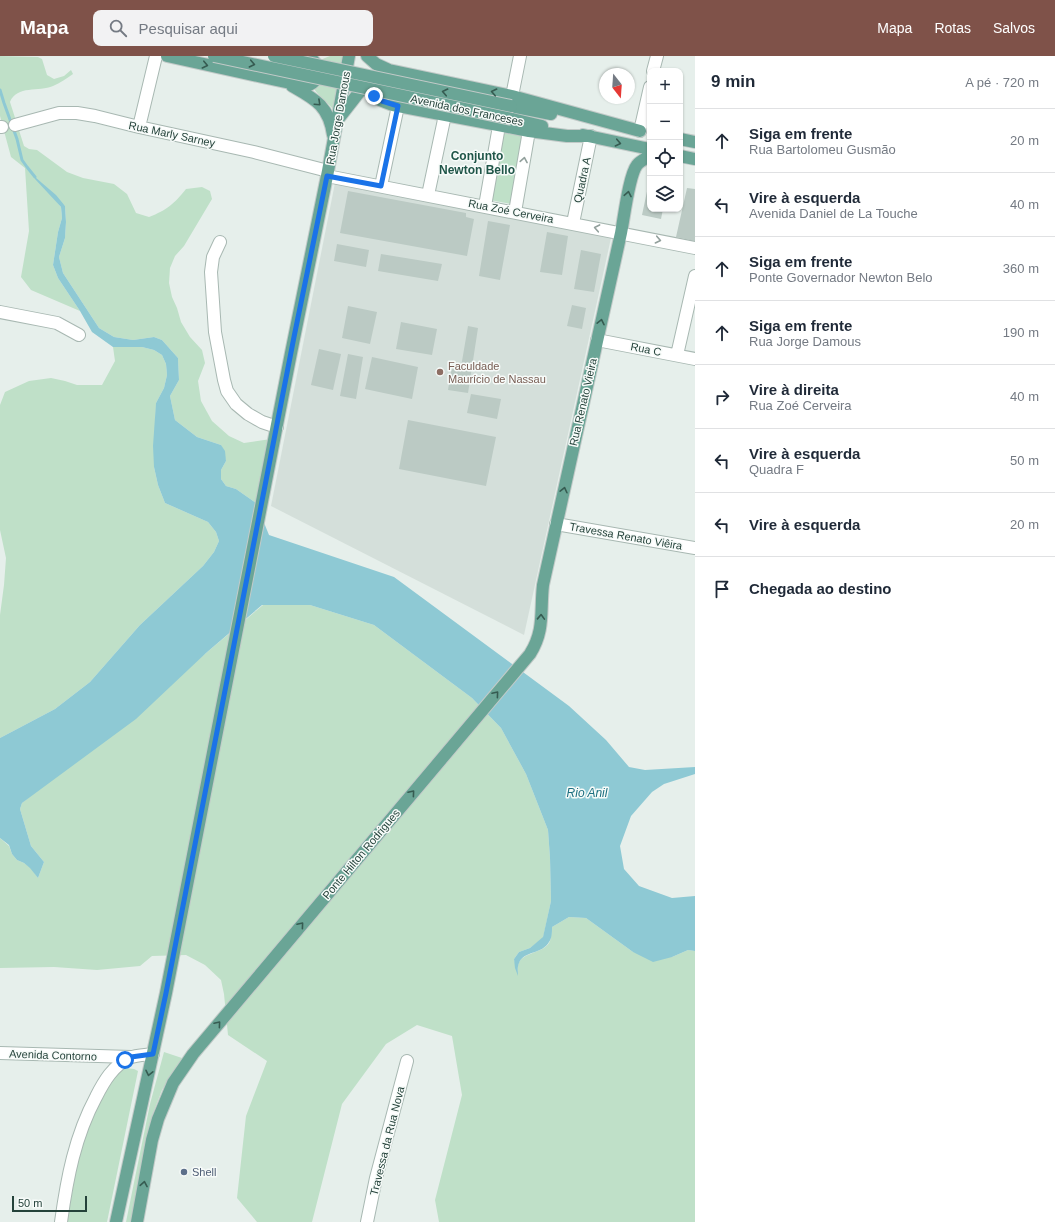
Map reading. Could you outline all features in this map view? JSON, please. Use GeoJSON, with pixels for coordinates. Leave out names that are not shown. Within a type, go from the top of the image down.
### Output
{"type":"FeatureCollection","features":[{"type":"Feature","properties":{"kind":"main road"},"geometry":{"type":"LineString","coordinates":[[167,56],[304,86],[314,82],[318,74],[318,66],[311,58],[306,56]]}},
{"type":"Feature","properties":{"kind":"main road","name":"Avenida dos Franceses"},"geometry":{"type":"LineString","coordinates":[[214,56],[647,149]]}},
{"type":"Feature","properties":{"kind":"main road","name":"Avenida dos Franceses"},"geometry":{"type":"LineString","coordinates":[[274,56],[511,101],[645,132]]}},
{"type":"Feature","properties":{"kind":"main road"},"geometry":{"type":"LineString","coordinates":[[306,56],[318,56]]}},
{"type":"Feature","properties":{"kind":"main road","name":"Rua Jorge Damous"},"geometry":{"type":"LineString","coordinates":[[116,1222],[166,993],[270,461],[328,174],[349,56]]}},
{"type":"Feature","properties":{"kind":"main road"},"geometry":{"type":"LineString","coordinates":[[367,56],[372,62],[380,67],[395,72],[511,101]]}},
{"type":"Feature","properties":{"kind":"main road"},"geometry":{"type":"LineString","coordinates":[[338,120],[371,78],[383,72],[395,72]]}},
{"type":"Feature","properties":{"kind":"main road"},"geometry":{"type":"LineString","coordinates":[[371,78],[368,84],[369,90],[372,94],[381,100],[398,106],[529,131],[567,136],[591,136]]}},
{"type":"Feature","properties":{"kind":"main road"},"geometry":{"type":"LineString","coordinates":[[286,83],[314,99],[323,108],[330,122],[334,142]]}},
{"type":"Feature","properties":{"kind":"main road"},"geometry":{"type":"LineString","coordinates":[[683,140],[695,142]]}},
{"type":"Feature","properties":{"kind":"main road"},"geometry":{"type":"LineString","coordinates":[[683,157],[695,159]]}},
{"type":"Feature","properties":{"kind":"main road","name":"Rua Renato Vieira"},"geometry":{"type":"LineString","coordinates":[[530,654],[536,644],[541,628],[543,585],[634,169],[639,162],[647,158]]}},
{"type":"Feature","properties":{"kind":"main road","name":"Ponte Hilton Rodrigues"},"geometry":{"type":"LineString","coordinates":[[137,1222],[152,1140],[158,1119],[173,1083],[193,1054],[530,654]]}},
{"type":"Feature","properties":{"kind":"street"},"geometry":{"type":"LineString","coordinates":[[139,127],[156,56]]}},
{"type":"Feature","properties":{"kind":"street"},"geometry":{"type":"LineString","coordinates":[[511,101],[520,56]]}},
{"type":"Feature","properties":{"kind":"street"},"geometry":{"type":"LineString","coordinates":[[655,68],[657,56]]}},
{"type":"Feature","properties":{"kind":"street"},"geometry":{"type":"LineString","coordinates":[[645,132],[648,104]]}},
{"type":"Feature","properties":{"kind":"street"},"geometry":{"type":"LineString","coordinates":[[381,186],[398,106]]}},
{"type":"Feature","properties":{"kind":"street","name":"Rua Marly Sarney"},"geometry":{"type":"LineString","coordinates":[[15,125],[59,113],[77,113],[254,152],[328,174]]}},
{"type":"Feature","properties":{"kind":"street"},"geometry":{"type":"LineString","coordinates":[[428,195],[445,115]]}},
{"type":"Feature","properties":{"kind":"street"},"geometry":{"type":"LineString","coordinates":[[485,206],[499,126]]}},
{"type":"Feature","properties":{"kind":"street"},"geometry":{"type":"LineString","coordinates":[[515,212],[529,131]]}},
{"type":"Feature","properties":{"kind":"street","name":"Quadra A"},"geometry":{"type":"LineString","coordinates":[[573,223],[591,136]]}},
{"type":"Feature","properties":{"kind":"street","name":"Rua Zoé Cerveira"},"geometry":{"type":"LineString","coordinates":[[328,174],[381,186],[695,248]]}},
{"type":"Feature","properties":{"kind":"street"},"geometry":{"type":"LineString","coordinates":[[220,242],[213,257],[210,272],[215,332],[224,380],[228,391],[236,404],[248,414],[262,422],[277,427]]}},
{"type":"Feature","properties":{"kind":"street"},"geometry":{"type":"LineString","coordinates":[[677,355],[695,276]]}},
{"type":"Feature","properties":{"kind":"street"},"geometry":{"type":"LineString","coordinates":[[0,312],[57,323],[79,335]]}},
{"type":"Feature","properties":{"kind":"street","name":"Rua C"},"geometry":{"type":"LineString","coordinates":[[597,340],[695,359]]}},
{"type":"Feature","properties":{"kind":"street","name":"Travessa Renato Viêira"},"geometry":{"type":"LineString","coordinates":[[556,524],[695,548]]}},
{"type":"Feature","properties":{"kind":"street","name":"Avenida Contorno"},"geometry":{"type":"LineString","coordinates":[[0,1053],[131,1057],[153,1054]]}},
{"type":"Feature","properties":{"kind":"street"},"geometry":{"type":"LineString","coordinates":[[61,1222],[65,1193],[81,1127],[110,1073],[131,1057]]}},
{"type":"Feature","properties":{"kind":"street","name":"Travessa da Rua Nova"},"geometry":{"type":"LineString","coordinates":[[367,1222],[376,1178],[407,1061]]}},
{"type":"Feature","properties":{"kind":"shaded area","name":"Faculdade Maurício de Nassau"},"geometry":{"type":"Polygon","coordinates":[[[335,183],[611,238],[524,635],[271,506],[335,183]]]}},
{"type":"Feature","properties":{"kind":"green space"},"geometry":{"type":"Polygon","coordinates":[[[0,56],[38,57],[42,59],[47,75],[54,79],[64,76],[71,70],[73,74],[53,86],[23,91],[13,97],[10,102],[24,146],[29,149],[37,150],[67,172],[83,178],[114,184],[127,194],[136,213],[149,217],[170,206],[186,189],[202,187],[210,191],[212,199],[184,246],[175,256],[170,268],[169,283],[172,297],[181,322],[190,337],[202,350],[205,363],[198,381],[201,401],[212,421],[229,436],[244,443],[271,439],[256,503],[236,489],[226,486],[221,479],[221,470],[226,461],[221,445],[197,437],[175,420],[170,396],[179,380],[178,358],[162,340],[154,337],[133,340],[114,337],[99,328],[63,273],[59,257],[65,238],[65,206],[51,195],[61,207],[62,218],[58,232],[53,265],[58,278],[80,311],[31,290],[21,277],[29,231],[25,168],[11,157],[0,116],[0,56]]]}},
{"type":"Feature","properties":{"kind":"green space"},"geometry":{"type":"Polygon","coordinates":[[[330,56],[343,56],[334,110],[315,90],[320,60],[330,56]]]}},
{"type":"Feature","properties":{"kind":"green space"},"geometry":{"type":"Polygon","coordinates":[[[503,132],[524,136],[512,204],[490,200],[503,132]]]}},
{"type":"Feature","properties":{"kind":"green space"},"geometry":{"type":"Polygon","coordinates":[[[113,347],[142,347],[154,350],[162,355],[166,364],[167,375],[164,388],[156,403],[154,467],[158,485],[165,503],[208,522],[216,532],[219,541],[214,552],[203,566],[140,625],[90,682],[55,709],[0,738],[0,615],[6,558],[0,530],[0,405],[5,392],[29,381],[51,378],[77,385],[102,385],[115,361],[113,347]]]}},
{"type":"Feature","properties":{"kind":"green space"},"geometry":{"type":"Polygon","coordinates":[[[263,605],[310,605],[374,625],[472,698],[501,728],[526,774],[548,830],[550,858],[551,901],[543,938],[530,948],[519,952],[514,959],[518,974],[518,966],[520,961],[527,955],[546,947],[551,939],[552,927],[569,917],[586,918],[633,952],[672,957],[688,950],[695,951],[695,1222],[439,1222],[435,1200],[462,1095],[452,1036],[417,1025],[386,1044],[342,1104],[312,1222],[257,1222],[237,1198],[246,1116],[267,1061],[228,1035],[224,994],[221,980],[205,965],[186,955],[152,956],[140,966],[97,970],[54,967],[0,968],[0,838],[9,846],[12,854],[17,860],[31,868],[38,878],[44,862],[31,846],[20,809],[22,803],[263,605]]]}},
{"type":"Feature","properties":{"kind":"green space"},"geometry":{"type":"Polygon","coordinates":[[[164,1052],[182,1058],[162,1090],[152,1116],[147,1136],[133,1222],[126,1222],[150,1104],[164,1052]]]}},
{"type":"Feature","properties":{"kind":"green space"},"geometry":{"type":"Polygon","coordinates":[[[125,1068],[138,1071],[107,1222],[67,1222],[81,1143],[96,1108],[117,1073],[125,1068]]]}},
{"type":"Feature","properties":{"kind":"water","name":"Rio Anil"},"geometry":{"type":"Polygon","coordinates":[[[35,177],[56,195],[65,206],[65,238],[59,257],[63,273],[99,328],[114,337],[133,340],[154,337],[162,340],[178,358],[179,380],[170,396],[175,420],[197,437],[221,445],[225,451],[226,461],[221,470],[221,479],[226,486],[236,489],[256,503],[269,535],[394,577],[569,706],[606,740],[629,767],[645,770],[695,767],[695,774],[664,784],[652,792],[631,816],[620,846],[624,869],[639,886],[672,898],[695,896],[695,951],[688,950],[672,957],[653,962],[633,952],[586,918],[569,917],[552,927],[551,939],[546,946],[521,959],[518,966],[518,976],[514,959],[519,952],[530,948],[543,937],[551,901],[550,858],[548,830],[526,774],[501,728],[472,698],[374,625],[310,605],[262,605],[206,653],[136,719],[22,803],[20,809],[31,846],[44,862],[38,878],[30,868],[17,860],[12,854],[9,845],[0,838],[0,738],[55,709],[90,682],[140,625],[203,566],[214,552],[219,541],[216,532],[208,522],[165,503],[158,485],[154,467],[153,446],[156,403],[164,388],[167,375],[166,364],[162,355],[154,350],[142,347],[113,347],[92,332],[58,278],[53,265],[58,232],[62,218],[61,207],[35,179],[35,177]]]}},
{"type":"Feature","properties":{"kind":"building"},"geometry":{"type":"Polygon","coordinates":[[[687,188],[695,189],[695,241],[676,237],[682,212],[683,212],[687,188]]]}},
{"type":"Feature","properties":{"kind":"building"},"geometry":{"type":"Polygon","coordinates":[[[348,191],[466,213],[466,217],[474,219],[467,256],[340,233],[348,191]]]}},
{"type":"Feature","properties":{"kind":"building"},"geometry":{"type":"Polygon","coordinates":[[[647,191],[647,212],[662,212],[661,219],[642,215],[647,191]]]}},
{"type":"Feature","properties":{"kind":"building"},"geometry":{"type":"Polygon","coordinates":[[[488,221],[510,225],[500,280],[479,276],[488,221]]]}},
{"type":"Feature","properties":{"kind":"building"},"geometry":{"type":"Polygon","coordinates":[[[547,232],[568,236],[562,275],[540,272],[547,232]]]}},
{"type":"Feature","properties":{"kind":"building"},"geometry":{"type":"Polygon","coordinates":[[[337,244],[369,250],[366,267],[334,261],[337,244]]]}},
{"type":"Feature","properties":{"kind":"building"},"geometry":{"type":"Polygon","coordinates":[[[581,250],[601,254],[594,292],[574,289],[581,250]]]}},
{"type":"Feature","properties":{"kind":"building"},"geometry":{"type":"Polygon","coordinates":[[[381,254],[442,264],[438,281],[378,271],[381,254]]]}},
{"type":"Feature","properties":{"kind":"building"},"geometry":{"type":"Polygon","coordinates":[[[572,305],[586,308],[582,329],[567,326],[572,305]]]}},
{"type":"Feature","properties":{"kind":"building"},"geometry":{"type":"Polygon","coordinates":[[[348,306],[377,312],[370,344],[342,338],[348,306]]]}},
{"type":"Feature","properties":{"kind":"building"},"geometry":{"type":"Polygon","coordinates":[[[401,322],[437,329],[432,355],[396,349],[401,322]]]}},
{"type":"Feature","properties":{"kind":"building"},"geometry":{"type":"Polygon","coordinates":[[[468,326],[478,328],[468,393],[448,390],[452,366],[461,367],[468,326]]]}},
{"type":"Feature","properties":{"kind":"building"},"geometry":{"type":"Polygon","coordinates":[[[319,349],[341,354],[333,390],[311,385],[319,349]]]}},
{"type":"Feature","properties":{"kind":"building"},"geometry":{"type":"Polygon","coordinates":[[[348,354],[363,357],[356,399],[340,396],[348,354]]]}},
{"type":"Feature","properties":{"kind":"building"},"geometry":{"type":"Polygon","coordinates":[[[372,357],[418,367],[412,399],[365,389],[372,357]]]}},
{"type":"Feature","properties":{"kind":"building"},"geometry":{"type":"Polygon","coordinates":[[[471,394],[501,399],[497,419],[467,413],[471,394]]]}},
{"type":"Feature","properties":{"kind":"building"},"geometry":{"type":"Polygon","coordinates":[[[408,420],[496,437],[486,486],[399,469],[408,420]]]}},
{"type":"Feature","properties":{"kind":"waterway"},"geometry":{"type":"LineString","coordinates":[[0,90],[17,139],[22,160],[35,177]]}},
{"type":"Feature","properties":{"kind":"place","name":"Faculdade Maurício de Nassau"},"geometry":{"type":"Point","coordinates":[440,372]}},
{"type":"Feature","properties":{"kind":"place","name":"Shell"},"geometry":{"type":"Point","coordinates":[184,1172]}},
{"type":"Feature","properties":{"kind":"district","name":"Conjunto Newton Bello"},"geometry":{"type":"Point","coordinates":[477,163]}},
{"type":"Feature","properties":{"kind":"route"},"geometry":{"type":"LineString","coordinates":[[125,1060],[131,1057],[153,1054],[327,176],[381,186],[398,106],[382,101],[374,96]]}}]}
